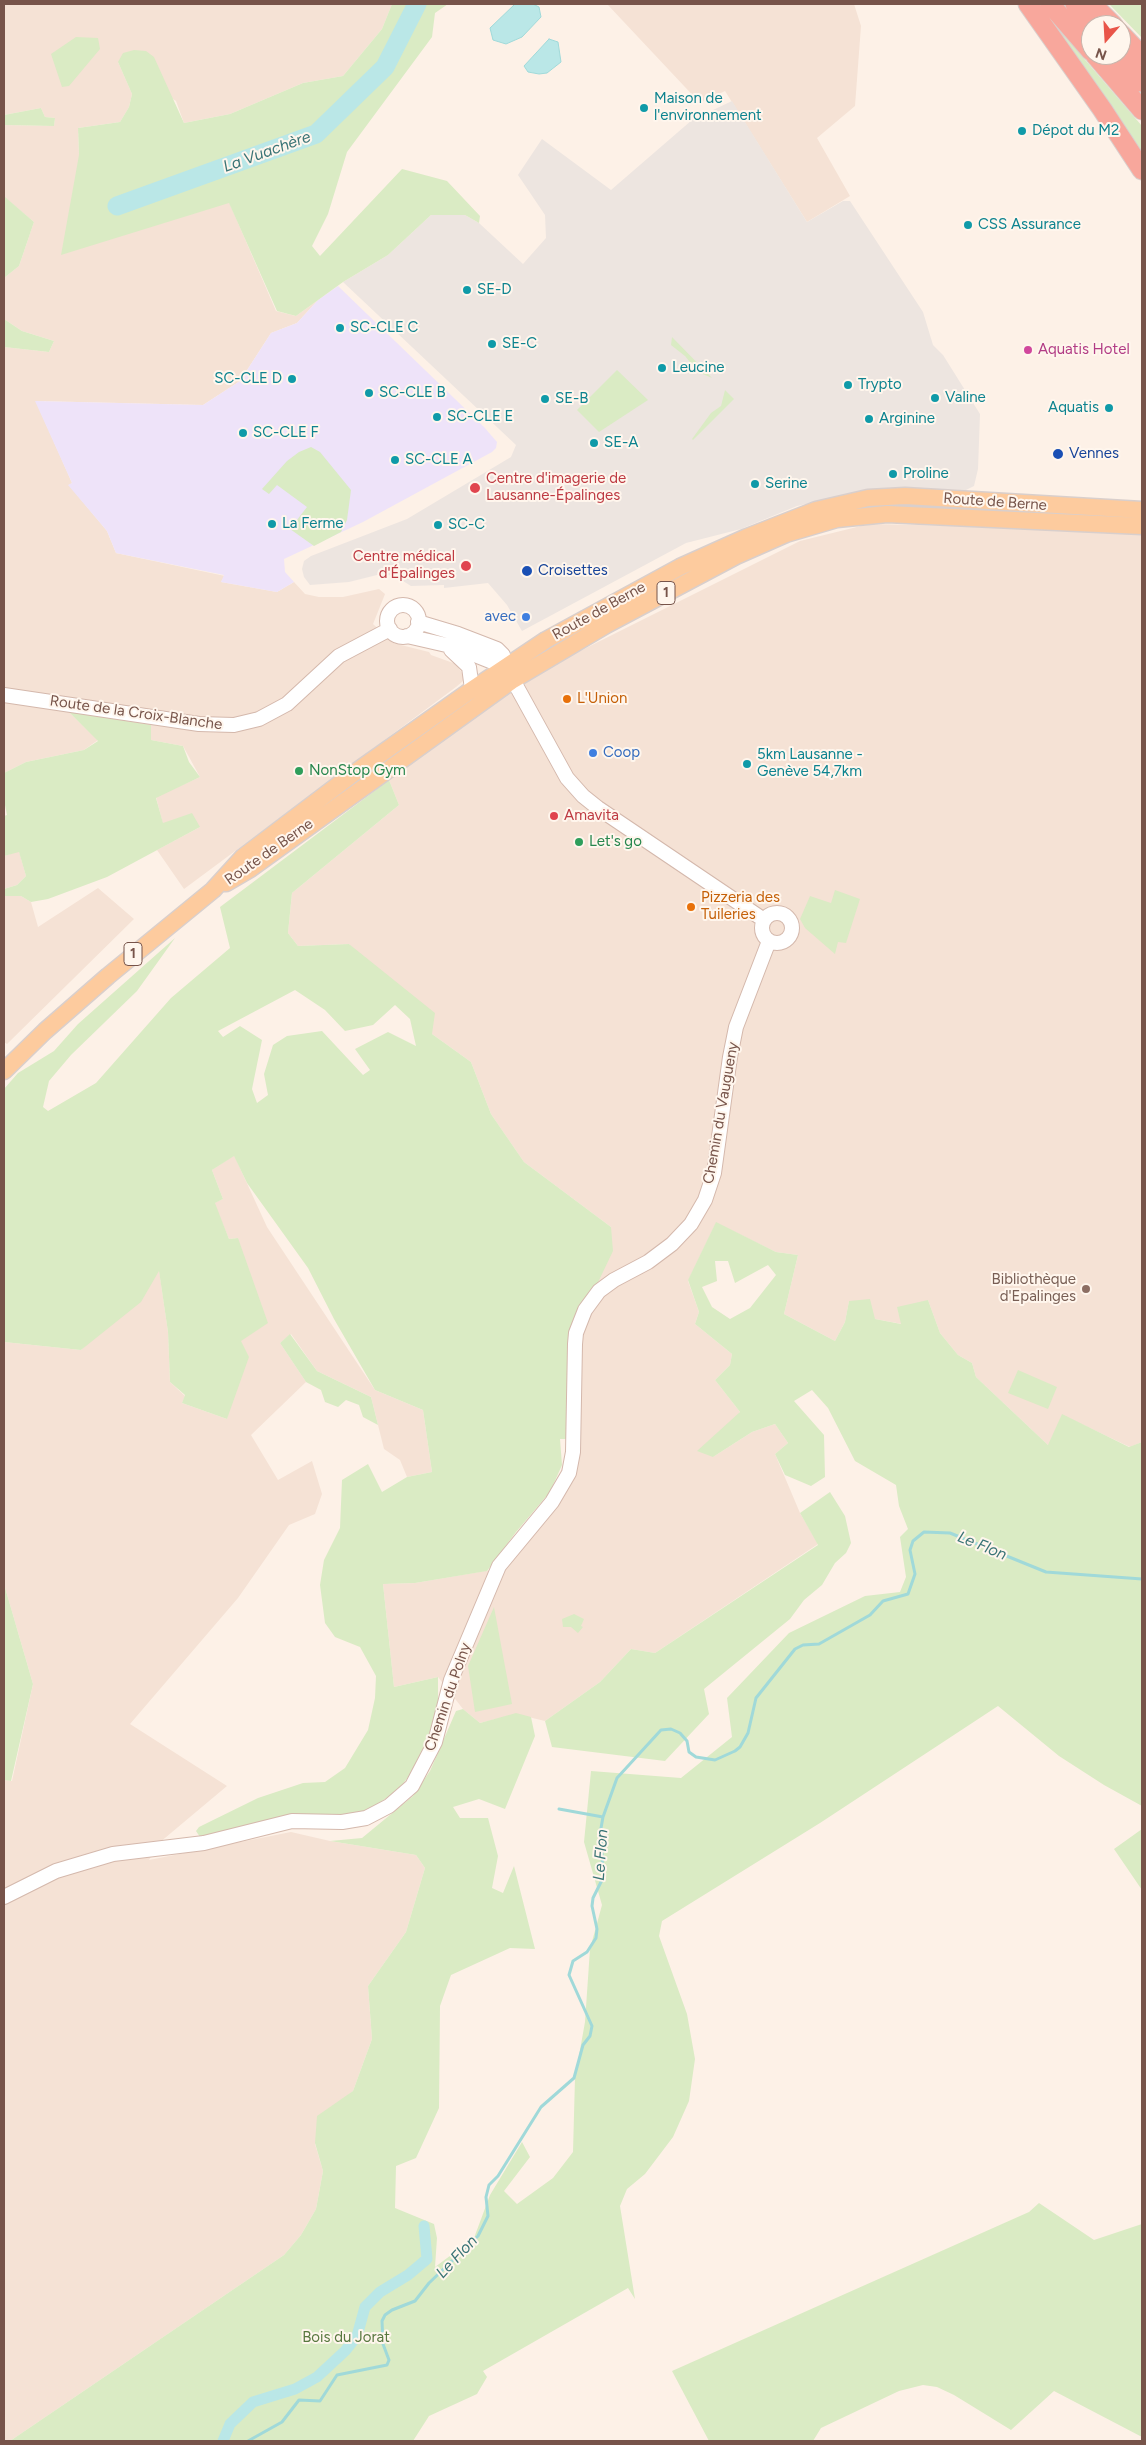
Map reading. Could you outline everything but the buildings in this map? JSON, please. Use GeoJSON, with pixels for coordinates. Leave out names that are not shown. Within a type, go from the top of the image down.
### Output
{"type":"FeatureCollection","features":[{"type":"Feature","properties":{"kind":"highway"},"geometry":{"type":"LineString","coordinates":[[1028,4],[1142,170]]}},
{"type":"Feature","properties":{"kind":"highway"},"geometry":{"type":"LineString","coordinates":[[1050,4],[1081,40]]}},
{"type":"Feature","properties":{"kind":"highway"},"geometry":{"type":"LineString","coordinates":[[1075,4],[1084,15]]}},
{"type":"Feature","properties":{"kind":"highway"},"geometry":{"type":"LineString","coordinates":[[1092,4],[1102,15]]}},
{"type":"Feature","properties":{"kind":"highway"},"geometry":{"type":"LineString","coordinates":[[1131,44],[1142,56]]}},
{"type":"Feature","properties":{"kind":"highway"},"geometry":{"type":"LineString","coordinates":[[1104,65],[1142,110]]}},
{"type":"Feature","properties":{"kind":"highway"},"geometry":{"type":"LineString","coordinates":[[1128,65],[1142,82]]}},
{"type":"Feature","properties":{"kind":"main road","name":"Route de Berne"},"geometry":{"type":"LineString","coordinates":[[213,890],[250,869],[509,673],[566,627],[680,567],[756,534],[834,505],[868,498],[905,496],[1142,510]]}},
{"type":"Feature","properties":{"kind":"main road","name":"Route de Berne"},"geometry":{"type":"LineString","coordinates":[[4,1071],[45,1031],[108,976],[213,890],[243,857],[472,689],[598,629],[736,556],[777,537],[820,523],[853,517],[905,514],[1142,526]]}},
{"type":"Feature","properties":{"kind":"street"},"geometry":{"type":"LineString","coordinates":[[407,636],[415,631],[418,622],[414,610],[408,606],[400,605],[391,610],[388,616],[390,629],[397,636],[407,636],[443,644],[509,673]]}},
{"type":"Feature","properties":{"kind":"street"},"geometry":{"type":"LineString","coordinates":[[418,622],[458,634],[496,649],[503,656],[509,673],[566,778],[583,796],[764,920]]}},
{"type":"Feature","properties":{"kind":"street","name":"Route de la Croix-Blanche"},"geometry":{"type":"LineString","coordinates":[[4,695],[199,724],[237,724],[259,719],[286,704],[339,656],[390,629]]}},
{"type":"Feature","properties":{"kind":"street"},"geometry":{"type":"LineString","coordinates":[[443,644],[469,667],[472,689]]}},
{"type":"Feature","properties":{"kind":"street"},"geometry":{"type":"LineString","coordinates":[[776,913],[786,916],[791,923],[792,932],[786,940],[778,943],[769,941],[763,934],[764,920],[776,913]]}},
{"type":"Feature","properties":{"kind":"street","name":"Chemin du Vaugueny"},"geometry":{"type":"LineString","coordinates":[[570,1473],[573,1452],[575,1344],[580,1319],[599,1291],[614,1280],[648,1262],[672,1244],[687,1229],[705,1200],[714,1173],[736,1027],[769,941]]}},
{"type":"Feature","properties":{"kind":"street","name":"Chemin du Polny"},"geometry":{"type":"LineString","coordinates":[[4,1897],[56,1871],[113,1854],[204,1843],[292,1820],[355,1821],[379,1813],[389,1806],[412,1786],[435,1742],[450,1680],[499,1566],[552,1502],[570,1473]]}},
{"type":"Feature","properties":{"kind":"shaded area"},"geometry":{"type":"Polygon","coordinates":[[[4,4],[392,4],[382,29],[343,76],[303,83],[230,114],[184,123],[176,101],[118,62],[132,94],[129,107],[120,122],[78,128],[79,155],[229,202],[276,311],[296,316],[318,300],[297,323],[271,333],[240,381],[203,405],[36,401],[72,483],[69,485],[107,531],[116,553],[225,576],[221,582],[277,592],[294,582],[305,594],[319,597],[343,597],[379,589],[385,594],[373,624],[393,643],[429,652],[431,655],[456,664],[464,676],[463,681],[456,687],[184,889],[157,850],[200,827],[163,824],[156,797],[200,777],[183,746],[151,740],[70,713],[98,740],[84,750],[26,762],[4,773],[4,347],[49,352],[54,341],[22,331],[4,319],[4,278],[19,266],[34,222],[4,197],[4,125],[54,126],[55,118],[45,117],[41,108],[4,115],[4,4]]]}},
{"type":"Feature","properties":{"kind":"shaded area"},"geometry":{"type":"Polygon","coordinates":[[[607,4],[854,4],[861,26],[855,106],[817,138],[850,196],[807,222],[725,91],[700,103],[607,4]]]}},
{"type":"Feature","properties":{"kind":"shaded area"},"geometry":{"type":"Polygon","coordinates":[[[732,101],[807,222],[843,201],[850,201],[923,312],[933,345],[943,355],[980,414],[978,469],[974,486],[966,490],[916,489],[851,494],[797,506],[741,529],[686,543],[522,631],[507,605],[488,583],[444,588],[444,585],[411,586],[395,576],[381,574],[349,582],[310,585],[304,577],[302,569],[304,561],[311,556],[407,519],[511,457],[516,445],[343,282],[388,255],[431,215],[465,215],[479,223],[523,264],[546,238],[545,215],[518,175],[542,139],[611,190],[692,120],[732,101]]]}},
{"type":"Feature","properties":{"kind":"shaded area"},"geometry":{"type":"Polygon","coordinates":[[[338,286],[484,427],[497,442],[496,448],[492,452],[363,522],[284,559],[285,572],[294,582],[277,592],[221,582],[224,575],[116,553],[107,531],[68,485],[72,483],[35,401],[203,405],[240,381],[271,333],[297,323],[318,300],[338,286]]]}},
{"type":"Feature","properties":{"kind":"shaded area"},"geometry":{"type":"Polygon","coordinates":[[[869,524],[966,526],[1142,534],[1142,1442],[1130,1447],[1062,1415],[1049,1446],[976,1377],[972,1363],[958,1355],[940,1333],[928,1300],[902,1324],[875,1319],[849,1301],[845,1322],[835,1341],[784,1314],[798,1255],[776,1252],[716,1223],[688,1281],[699,1312],[695,1324],[732,1354],[730,1365],[715,1380],[740,1412],[713,1457],[752,1432],[775,1424],[788,1443],[775,1454],[800,1513],[818,1544],[655,1653],[631,1649],[600,1682],[545,1721],[516,1714],[480,1723],[463,1709],[438,1677],[394,1687],[383,1584],[415,1583],[503,1568],[565,1489],[573,1356],[611,1227],[524,1162],[491,1114],[471,1062],[432,1034],[349,944],[298,946],[288,933],[292,893],[399,805],[389,780],[534,674],[800,541],[869,524]]]}},
{"type":"Feature","properties":{"kind":"shaded area"},"geometry":{"type":"Polygon","coordinates":[[[19,851],[26,876],[17,885],[4,889],[4,856],[19,851]]]}},
{"type":"Feature","properties":{"kind":"shaded area"},"geometry":{"type":"Polygon","coordinates":[[[98,888],[134,919],[7,1044],[4,1042],[4,896],[21,896],[31,902],[38,927],[98,888]]]}},
{"type":"Feature","properties":{"kind":"shaded area"},"geometry":{"type":"Polygon","coordinates":[[[234,1155],[267,1227],[375,1390],[423,1410],[432,1472],[407,1477],[400,1460],[384,1449],[371,1397],[317,1371],[291,1334],[280,1343],[306,1382],[251,1435],[278,1480],[312,1461],[322,1494],[315,1514],[289,1525],[238,1598],[130,1724],[227,1786],[159,1843],[149,1860],[291,1832],[330,1841],[416,1855],[425,1868],[406,1932],[368,1986],[372,2039],[353,2091],[346,2097],[315,2144],[323,2171],[316,2209],[301,2235],[284,2255],[10,2441],[4,2441],[4,1780],[12,1781],[33,1684],[4,1584],[4,1342],[81,1350],[159,1270],[168,1332],[170,1382],[185,1396],[182,1403],[227,1419],[241,1341],[238,1238],[229,1239],[214,1203],[223,1199],[212,1170],[234,1155]]]}},
{"type":"Feature","properties":{"kind":"green space"},"geometry":{"type":"Polygon","coordinates":[[[392,4],[448,4],[435,13],[432,37],[347,152],[328,214],[312,246],[320,256],[402,169],[447,181],[480,216],[479,223],[465,215],[431,215],[388,255],[343,282],[296,316],[277,311],[229,203],[61,255],[79,155],[78,128],[120,122],[129,107],[132,94],[118,62],[123,53],[134,50],[146,51],[154,57],[184,123],[230,114],[303,83],[343,76],[382,29],[392,4]]]}},
{"type":"Feature","properties":{"kind":"green space"},"geometry":{"type":"Polygon","coordinates":[[[1109,4],[1142,4],[1142,38],[1131,27],[1131,15],[1120,15],[1109,4]]]}},
{"type":"Feature","properties":{"kind":"green space"},"geometry":{"type":"Polygon","coordinates":[[[1050,19],[1081,55],[1081,65],[1090,65],[1142,126],[1142,160],[1050,19]]]}},
{"type":"Feature","properties":{"kind":"green space"},"geometry":{"type":"Polygon","coordinates":[[[76,37],[98,38],[100,49],[69,86],[62,87],[51,54],[76,37]]]}},
{"type":"Feature","properties":{"kind":"green space"},"geometry":{"type":"Polygon","coordinates":[[[41,108],[45,117],[55,118],[54,126],[4,125],[4,115],[41,108]]]}},
{"type":"Feature","properties":{"kind":"green space"},"geometry":{"type":"Polygon","coordinates":[[[5,197],[34,222],[19,266],[4,278],[5,197]]]}},
{"type":"Feature","properties":{"kind":"green space"},"geometry":{"type":"Polygon","coordinates":[[[4,319],[22,331],[54,341],[49,352],[4,347],[4,319]]]}},
{"type":"Feature","properties":{"kind":"green space"},"geometry":{"type":"Polygon","coordinates":[[[672,337],[712,378],[698,372],[685,356],[671,345],[672,337]]]}},
{"type":"Feature","properties":{"kind":"green space"},"geometry":{"type":"Polygon","coordinates":[[[617,370],[648,400],[599,432],[577,410],[617,370]]]}},
{"type":"Feature","properties":{"kind":"green space"},"geometry":{"type":"Polygon","coordinates":[[[725,390],[734,399],[693,440],[711,413],[721,406],[725,390]]]}},
{"type":"Feature","properties":{"kind":"green space"},"geometry":{"type":"Polygon","coordinates":[[[311,447],[320,452],[351,490],[347,520],[341,532],[314,546],[290,529],[307,507],[277,485],[269,494],[262,489],[287,461],[299,452],[311,447]]]}},
{"type":"Feature","properties":{"kind":"green space"},"geometry":{"type":"Polygon","coordinates":[[[69,712],[151,725],[151,740],[183,746],[189,762],[200,777],[156,798],[163,823],[192,813],[200,827],[107,877],[48,899],[31,902],[21,896],[4,896],[4,889],[17,885],[26,876],[19,852],[4,856],[4,816],[7,815],[4,800],[4,773],[26,762],[84,750],[98,741],[69,712]]]}},
{"type":"Feature","properties":{"kind":"green space"},"geometry":{"type":"Polygon","coordinates":[[[389,780],[399,805],[292,893],[288,933],[298,946],[349,944],[435,1013],[432,1034],[471,1062],[491,1114],[524,1162],[611,1227],[613,1251],[580,1320],[570,1439],[560,1439],[562,1465],[550,1492],[516,1532],[487,1571],[415,1583],[383,1584],[394,1687],[438,1677],[438,1705],[428,1739],[416,1766],[400,1788],[367,1812],[200,1837],[196,1831],[199,1827],[258,1798],[303,1783],[325,1782],[345,1768],[368,1730],[375,1698],[376,1676],[360,1647],[335,1637],[325,1623],[320,1585],[324,1560],[340,1528],[342,1480],[368,1464],[382,1492],[407,1477],[432,1472],[423,1410],[375,1390],[334,1319],[308,1268],[247,1183],[234,1156],[212,1170],[223,1199],[215,1203],[229,1239],[238,1238],[268,1323],[241,1341],[249,1357],[227,1419],[182,1403],[185,1395],[170,1382],[168,1332],[159,1271],[141,1302],[81,1350],[4,1342],[4,1089],[18,1073],[54,1051],[78,1024],[175,938],[137,991],[71,1055],[49,1081],[43,1107],[48,1111],[96,1083],[171,998],[230,948],[220,907],[389,780]],[[295,990],[218,1031],[223,1037],[240,1026],[262,1040],[252,1089],[257,1103],[268,1095],[264,1074],[273,1045],[287,1036],[322,1031],[363,1075],[370,1070],[355,1049],[388,1032],[416,1046],[410,1019],[395,1005],[373,1025],[345,1031],[325,1010],[295,990]]]}},
{"type":"Feature","properties":{"kind":"green space"},"geometry":{"type":"Polygon","coordinates":[[[835,890],[860,899],[846,943],[838,942],[835,954],[805,928],[800,919],[810,896],[831,903],[835,890]]]}},
{"type":"Feature","properties":{"kind":"green space","name":"Bois du Jorat"},"geometry":{"type":"Polygon","coordinates":[[[716,1222],[776,1252],[798,1255],[784,1314],[835,1341],[845,1322],[849,1301],[870,1299],[875,1319],[901,1324],[897,1307],[928,1300],[940,1333],[958,1355],[972,1363],[976,1377],[1048,1445],[1062,1414],[1129,1447],[1142,1442],[1142,1806],[1104,1785],[1059,1756],[998,1706],[820,1823],[662,1921],[659,1936],[687,2014],[695,2059],[689,2101],[673,2137],[645,2174],[627,2189],[620,2206],[635,2299],[628,2288],[483,2371],[487,2377],[477,2394],[429,2416],[413,2441],[10,2441],[284,2255],[301,2235],[316,2209],[323,2171],[315,2143],[317,2116],[353,2091],[372,2039],[368,1986],[406,1932],[425,1868],[416,1855],[330,1841],[362,1838],[413,1796],[430,1771],[456,1711],[463,1709],[480,1723],[516,1713],[531,1717],[535,1736],[505,1809],[479,1799],[453,1807],[460,1818],[488,1818],[498,1856],[492,1888],[503,1893],[514,1866],[535,1949],[510,1948],[451,1975],[440,2006],[439,2108],[416,2158],[396,2166],[395,2208],[434,2224],[437,2238],[435,2267],[474,2238],[490,2195],[522,2142],[530,2157],[504,2191],[517,2204],[553,2178],[573,2152],[575,2078],[585,2022],[590,1949],[602,1905],[584,1842],[591,1771],[681,1778],[732,1737],[727,1698],[789,1633],[865,1596],[900,1592],[906,1577],[900,1537],[908,1529],[899,1506],[896,1485],[855,1461],[828,1408],[812,1390],[794,1401],[824,1435],[825,1477],[811,1486],[785,1475],[775,1454],[788,1443],[775,1424],[752,1432],[713,1457],[697,1451],[740,1412],[715,1380],[730,1365],[732,1354],[695,1324],[699,1312],[688,1280],[716,1222]],[[715,1261],[717,1281],[702,1287],[712,1307],[730,1319],[750,1308],[776,1275],[768,1265],[735,1283],[728,1261],[715,1261]]]}},
{"type":"Feature","properties":{"kind":"green space"},"geometry":{"type":"Polygon","coordinates":[[[290,1334],[317,1371],[371,1397],[378,1425],[363,1417],[359,1405],[346,1400],[338,1407],[325,1402],[321,1390],[306,1382],[280,1343],[290,1334]]]}},
{"type":"Feature","properties":{"kind":"green space"},"geometry":{"type":"Polygon","coordinates":[[[1018,1370],[1057,1387],[1048,1409],[1008,1393],[1018,1370]]]}},
{"type":"Feature","properties":{"kind":"green space"},"geometry":{"type":"Polygon","coordinates":[[[830,1492],[845,1516],[851,1543],[846,1553],[835,1563],[822,1585],[804,1600],[790,1619],[704,1689],[709,1714],[665,1761],[552,1747],[545,1721],[600,1682],[631,1649],[655,1653],[818,1545],[800,1513],[830,1492]]]}},
{"type":"Feature","properties":{"kind":"green space"},"geometry":{"type":"Polygon","coordinates":[[[4,1584],[33,1684],[11,1781],[4,1780],[4,1584]]]}},
{"type":"Feature","properties":{"kind":"green space"},"geometry":{"type":"Polygon","coordinates":[[[494,1607],[512,1704],[475,1712],[468,1666],[494,1607]]]}},
{"type":"Feature","properties":{"kind":"green space"},"geometry":{"type":"Polygon","coordinates":[[[574,1614],[584,1619],[581,1626],[583,1627],[578,1633],[571,1627],[563,1627],[562,1619],[574,1614]]]}},
{"type":"Feature","properties":{"kind":"green space"},"geometry":{"type":"Polygon","coordinates":[[[1142,1829],[1142,1890],[1114,1849],[1142,1829]]]}},
{"type":"Feature","properties":{"kind":"green space"},"geometry":{"type":"Polygon","coordinates":[[[1039,2203],[1094,2240],[1142,2224],[1142,2437],[1054,2391],[1011,2430],[954,2395],[937,2387],[923,2385],[899,2391],[821,2428],[813,2441],[709,2441],[672,2371],[1029,2212],[1039,2203]]]}},
{"type":"Feature","properties":{"kind":"water"},"geometry":{"type":"Polygon","coordinates":[[[515,4],[533,4],[539,7],[541,17],[522,37],[506,44],[493,40],[490,28],[515,4]]]}},
{"type":"Feature","properties":{"kind":"water"},"geometry":{"type":"Polygon","coordinates":[[[549,39],[558,42],[561,62],[547,73],[528,72],[524,66],[549,39]]]}},
{"type":"Feature","properties":{"kind":"waterway","name":"La Vuachère"},"geometry":{"type":"LineString","coordinates":[[117,206],[316,134],[385,67],[417,4]]}},
{"type":"Feature","properties":{"kind":"waterway","name":"Le Flon"},"geometry":{"type":"LineString","coordinates":[[248,2441],[282,2422],[299,2400],[320,2401],[337,2375],[387,2365],[389,2360],[383,2344],[382,2321],[385,2315],[392,2310],[415,2301],[429,2283],[478,2236],[488,2216],[486,2197],[489,2185],[498,2176],[541,2107],[574,2078],[583,2045],[590,2036],[592,2026],[569,1975],[573,1961],[587,1952],[596,1938],[597,1929],[592,1906],[593,1898],[603,1878],[601,1828],[603,1817],[617,1778],[661,1730],[671,1729],[680,1733],[687,1741],[689,1752],[696,1757],[715,1760],[735,1751],[740,1747],[748,1733],[756,1698],[795,1649],[803,1645],[819,1644],[870,1615],[883,1601],[908,1594],[915,1574],[910,1550],[913,1541],[924,1532],[950,1533],[1046,1572],[1142,1579]]}},
{"type":"Feature","properties":{"kind":"waterway"},"geometry":{"type":"LineString","coordinates":[[559,1809],[603,1817]]}},
{"type":"Feature","properties":{"kind":"waterway"},"geometry":{"type":"LineString","coordinates":[[223,2441],[230,2424],[253,2402],[295,2389],[317,2377],[345,2351],[357,2336],[365,2307],[380,2292],[408,2275],[427,2259],[424,2226]]}},
{"type":"Feature","properties":{"kind":"place","name":"Maison de l'environnement"},"geometry":{"type":"Point","coordinates":[644,108]}},
{"type":"Feature","properties":{"kind":"place","name":"Dépot du M2"},"geometry":{"type":"Point","coordinates":[1022,131]}},
{"type":"Feature","properties":{"kind":"place","name":"CSS Assurance"},"geometry":{"type":"Point","coordinates":[968,225]}},
{"type":"Feature","properties":{"kind":"place","name":"SE-D"},"geometry":{"type":"Point","coordinates":[467,290]}},
{"type":"Feature","properties":{"kind":"place","name":"SC-CLE C"},"geometry":{"type":"Point","coordinates":[340,328]}},
{"type":"Feature","properties":{"kind":"place","name":"SE-C"},"geometry":{"type":"Point","coordinates":[492,344]}},
{"type":"Feature","properties":{"kind":"place","name":"Aquatis Hotel"},"geometry":{"type":"Point","coordinates":[1028,350]}},
{"type":"Feature","properties":{"kind":"place","name":"Leucine"},"geometry":{"type":"Point","coordinates":[662,368]}},
{"type":"Feature","properties":{"kind":"place","name":"SC-CLE D"},"geometry":{"type":"Point","coordinates":[292,379]}},
{"type":"Feature","properties":{"kind":"place","name":"Trypto"},"geometry":{"type":"Point","coordinates":[848,385]}},
{"type":"Feature","properties":{"kind":"place","name":"SC-CLE B"},"geometry":{"type":"Point","coordinates":[369,393]}},
{"type":"Feature","properties":{"kind":"place","name":"Valine"},"geometry":{"type":"Point","coordinates":[935,398]}},
{"type":"Feature","properties":{"kind":"place","name":"SE-B"},"geometry":{"type":"Point","coordinates":[545,399]}},
{"type":"Feature","properties":{"kind":"place","name":"Aquatis"},"geometry":{"type":"Point","coordinates":[1109,408]}},
{"type":"Feature","properties":{"kind":"place","name":"SC-CLE E"},"geometry":{"type":"Point","coordinates":[437,417]}},
{"type":"Feature","properties":{"kind":"place","name":"Arginine"},"geometry":{"type":"Point","coordinates":[869,419]}},
{"type":"Feature","properties":{"kind":"place","name":"SC-CLE F"},"geometry":{"type":"Point","coordinates":[243,433]}},
{"type":"Feature","properties":{"kind":"place","name":"SE-A"},"geometry":{"type":"Point","coordinates":[594,443]}},
{"type":"Feature","properties":{"kind":"place","name":"Vennes"},"geometry":{"type":"Point","coordinates":[1058,454]}},
{"type":"Feature","properties":{"kind":"place","name":"SC-CLE A"},"geometry":{"type":"Point","coordinates":[395,460]}},
{"type":"Feature","properties":{"kind":"place","name":"Proline"},"geometry":{"type":"Point","coordinates":[893,474]}},
{"type":"Feature","properties":{"kind":"place","name":"Serine"},"geometry":{"type":"Point","coordinates":[755,484]}},
{"type":"Feature","properties":{"kind":"place","name":"Centre d'imagerie de Lausanne-Épalinges"},"geometry":{"type":"Point","coordinates":[475,488]}},
{"type":"Feature","properties":{"kind":"place","name":"La Ferme"},"geometry":{"type":"Point","coordinates":[272,524]}},
{"type":"Feature","properties":{"kind":"place","name":"SC-C"},"geometry":{"type":"Point","coordinates":[438,525]}},
{"type":"Feature","properties":{"kind":"place","name":"Centre médical d'Épalinges"},"geometry":{"type":"Point","coordinates":[466,566]}},
{"type":"Feature","properties":{"kind":"place","name":"Croisettes"},"geometry":{"type":"Point","coordinates":[527,571]}},
{"type":"Feature","properties":{"kind":"place","name":"avec"},"geometry":{"type":"Point","coordinates":[526,617]}},
{"type":"Feature","properties":{"kind":"place","name":"L'Union"},"geometry":{"type":"Point","coordinates":[567,699]}},
{"type":"Feature","properties":{"kind":"place","name":"Coop"},"geometry":{"type":"Point","coordinates":[593,753]}},
{"type":"Feature","properties":{"kind":"place","name":"5km Lausanne - Genève 54,7km"},"geometry":{"type":"Point","coordinates":[747,764]}},
{"type":"Feature","properties":{"kind":"place","name":"NonStop Gym"},"geometry":{"type":"Point","coordinates":[299,771]}},
{"type":"Feature","properties":{"kind":"place","name":"Amavita"},"geometry":{"type":"Point","coordinates":[554,816]}},
{"type":"Feature","properties":{"kind":"place","name":"Let's go"},"geometry":{"type":"Point","coordinates":[579,842]}},
{"type":"Feature","properties":{"kind":"place","name":"Pizzeria des Tuileries"},"geometry":{"type":"Point","coordinates":[691,907]}},
{"type":"Feature","properties":{"kind":"place","name":"Bibliothèque d'Epalinges"},"geometry":{"type":"Point","coordinates":[1086,1289]}}]}
